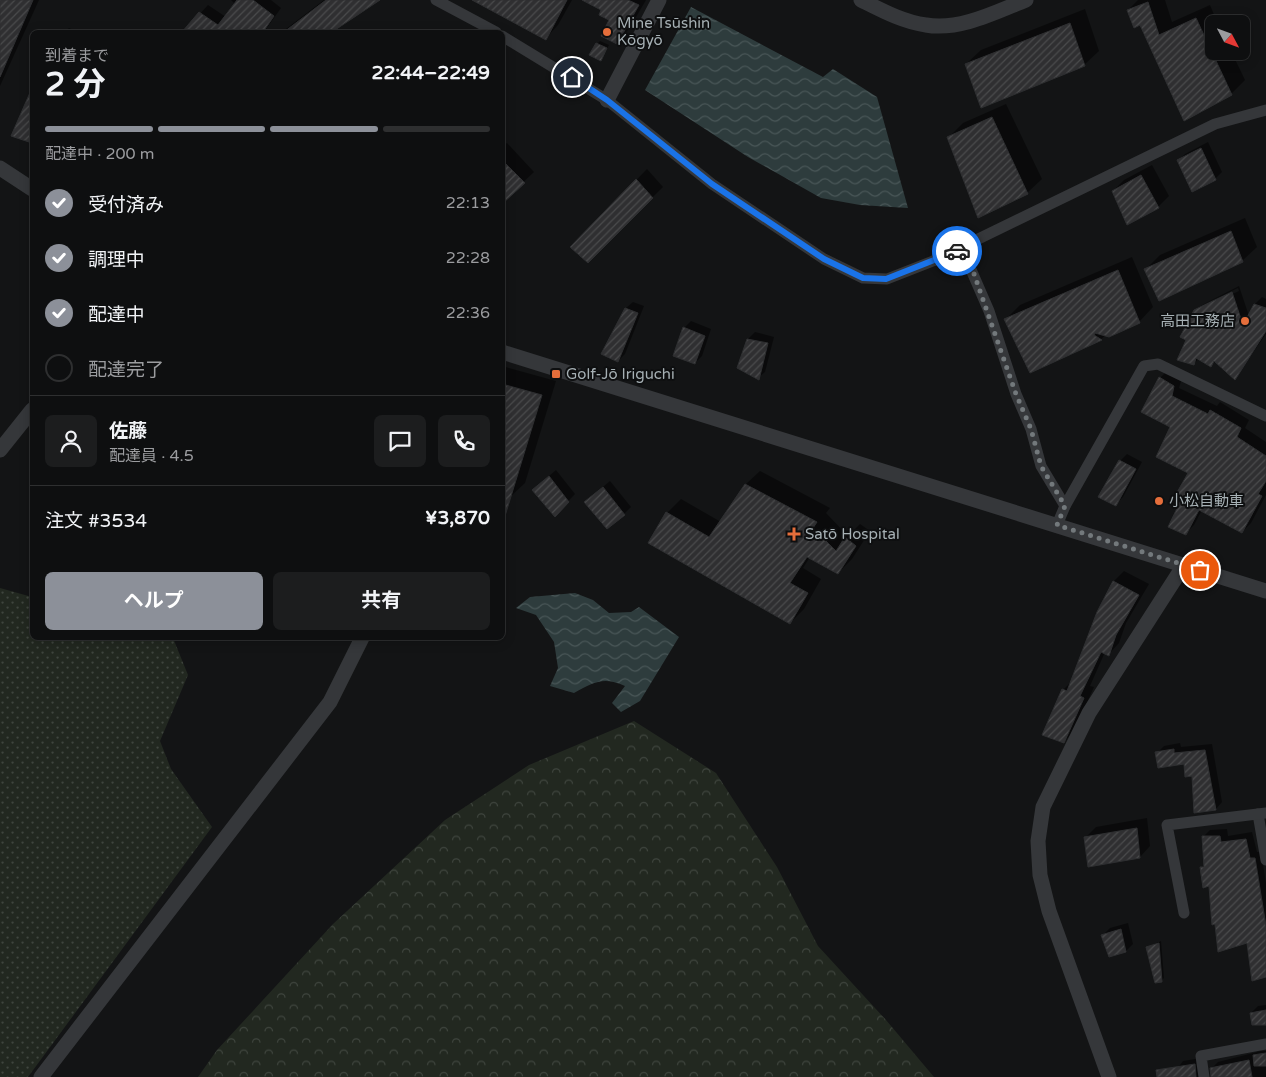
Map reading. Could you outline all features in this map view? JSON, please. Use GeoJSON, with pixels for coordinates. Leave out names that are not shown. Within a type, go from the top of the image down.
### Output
{"type":"FeatureCollection","features":[{"type":"Feature","properties":{"kind":"street"},"geometry":{"type":"LineString","coordinates":[[436,0],[492,30]]}},
{"type":"Feature","properties":{"kind":"street"},"geometry":{"type":"LineString","coordinates":[[607,100],[658,0]]}},
{"type":"Feature","properties":{"kind":"street"},"geometry":{"type":"LineString","coordinates":[[861,0],[890,14],[926,26],[956,24],[992,14],[1026,0]]}},
{"type":"Feature","properties":{"kind":"street"},"geometry":{"type":"LineString","coordinates":[[505,38],[607,100],[712,184],[824,259],[863,278],[886,279],[965,248],[1191,135],[1215,124],[1266,110]]}},
{"type":"Feature","properties":{"kind":"street"},"geometry":{"type":"LineString","coordinates":[[0,168],[30,188]]}},
{"type":"Feature","properties":{"kind":"street"},"geometry":{"type":"LineString","coordinates":[[965,248],[1016,394],[1031,429],[1041,466],[1065,506]]}},
{"type":"Feature","properties":{"kind":"street"},"geometry":{"type":"LineString","coordinates":[[505,353],[1266,590]]}},
{"type":"Feature","properties":{"kind":"street"},"geometry":{"type":"LineString","coordinates":[[1057,525],[1065,506],[1144,366],[1158,364],[1266,416]]}},
{"type":"Feature","properties":{"kind":"street"},"geometry":{"type":"LineString","coordinates":[[0,450],[30,412]]}},
{"type":"Feature","properties":{"kind":"street"},"geometry":{"type":"LineString","coordinates":[[1109,1077],[1049,911],[1042,884],[1038,841],[1043,807],[1090,712],[1184,565]]}},
{"type":"Feature","properties":{"kind":"street"},"geometry":{"type":"LineString","coordinates":[[42,1077],[330,702],[361,640]]}},
{"type":"Feature","properties":{"kind":"street"},"geometry":{"type":"LineString","coordinates":[[1184,913],[1167,825],[1262,814],[1266,860]]}},
{"type":"Feature","properties":{"kind":"street"},"geometry":{"type":"LineString","coordinates":[[1204,1077],[1201,1056],[1266,1044]]}},
{"type":"Feature","properties":{"kind":"green space"},"geometry":{"type":"Polygon","coordinates":[[[0,588],[30,596],[30,640],[174,640],[188,675],[160,741],[171,769],[212,827],[28,1077],[0,1077],[0,588]]]}},
{"type":"Feature","properties":{"kind":"green space"},"geometry":{"type":"Polygon","coordinates":[[[634,721],[716,773],[777,867],[818,946],[886,1020],[934,1077],[198,1077],[217,1050],[333,924],[445,820],[529,765],[634,721]]]}},
{"type":"Feature","properties":{"kind":"water"},"geometry":{"type":"Polygon","coordinates":[[[691,7],[823,77],[833,69],[877,97],[908,208],[860,205],[821,198],[748,157],[645,90],[691,7]]]}},
{"type":"Feature","properties":{"kind":"water"},"geometry":{"type":"Polygon","coordinates":[[[575,593],[593,600],[609,613],[631,612],[639,607],[679,637],[640,701],[621,712],[612,703],[625,686],[618,683],[605,681],[593,683],[574,693],[550,686],[558,668],[554,642],[536,615],[516,608],[530,597],[575,593]]]}},
{"type":"Feature","properties":{"kind":"building"},"geometry":{"type":"Polygon","coordinates":[[[0,0],[33,0],[0,77],[0,0]]]}},
{"type":"Feature","properties":{"kind":"building"},"geometry":{"type":"Polygon","coordinates":[[[237,0],[253,0],[274,16],[264,30],[184,30],[199,12],[218,25],[237,0]]]}},
{"type":"Feature","properties":{"kind":"building"},"geometry":{"type":"Polygon","coordinates":[[[326,0],[380,0],[335,30],[287,30],[326,0]]]}},
{"type":"Feature","properties":{"kind":"building"},"geometry":{"type":"Polygon","coordinates":[[[472,0],[567,0],[546,40],[472,0]]]}},
{"type":"Feature","properties":{"kind":"building"},"geometry":{"type":"Polygon","coordinates":[[[582,0],[628,0],[639,5],[617,44],[601,36],[609,20],[599,15],[601,10],[582,0]]]}},
{"type":"Feature","properties":{"kind":"building"},"geometry":{"type":"Polygon","coordinates":[[[1148,2],[1159,35],[1196,18],[1205,37],[1205,60],[1216,60],[1232,95],[1184,121],[1140,25],[1134,28],[1127,10],[1148,2]]]}},
{"type":"Feature","properties":{"kind":"building"},"geometry":{"type":"Polygon","coordinates":[[[1070,23],[1085,66],[981,108],[965,64],[1070,23]]]}},
{"type":"Feature","properties":{"kind":"building"},"geometry":{"type":"Polygon","coordinates":[[[596,43],[607,48],[601,61],[589,55],[596,43]]]}},
{"type":"Feature","properties":{"kind":"building"},"geometry":{"type":"Polygon","coordinates":[[[30,93],[30,142],[11,136],[30,93]]]}},
{"type":"Feature","properties":{"kind":"building"},"geometry":{"type":"Polygon","coordinates":[[[992,117],[1028,194],[978,218],[947,137],[992,117]]]}},
{"type":"Feature","properties":{"kind":"building"},"geometry":{"type":"Polygon","coordinates":[[[1201,148],[1216,180],[1192,192],[1177,160],[1201,148]]]}},
{"type":"Feature","properties":{"kind":"building"},"geometry":{"type":"Polygon","coordinates":[[[505,163],[525,183],[505,201],[505,163]]]}},
{"type":"Feature","properties":{"kind":"building"},"geometry":{"type":"Polygon","coordinates":[[[1141,175],[1159,208],[1127,225],[1112,191],[1141,175]]]}},
{"type":"Feature","properties":{"kind":"building"},"geometry":{"type":"Polygon","coordinates":[[[636,179],[653,198],[588,263],[570,247],[636,179]]]}},
{"type":"Feature","properties":{"kind":"building"},"geometry":{"type":"Polygon","coordinates":[[[1231,231],[1243,262],[1159,301],[1144,269],[1231,231]]]}},
{"type":"Feature","properties":{"kind":"building"},"geometry":{"type":"Polygon","coordinates":[[[1118,270],[1140,323],[1109,337],[1095,333],[1094,335],[1102,340],[1030,373],[1004,319],[1118,270]]]}},
{"type":"Feature","properties":{"kind":"building"},"geometry":{"type":"Polygon","coordinates":[[[1232,292],[1243,325],[1254,304],[1266,308],[1266,331],[1235,380],[1214,361],[1211,367],[1196,358],[1194,365],[1177,360],[1186,340],[1180,337],[1194,310],[1232,292]]]}},
{"type":"Feature","properties":{"kind":"building"},"geometry":{"type":"Polygon","coordinates":[[[625,308],[638,313],[618,362],[601,354],[625,308]]]}},
{"type":"Feature","properties":{"kind":"building"},"geometry":{"type":"Polygon","coordinates":[[[683,327],[705,336],[695,364],[673,356],[683,327]]]}},
{"type":"Feature","properties":{"kind":"building"},"geometry":{"type":"Polygon","coordinates":[[[747,339],[768,343],[759,380],[737,368],[747,339]]]}},
{"type":"Feature","properties":{"kind":"building"},"geometry":{"type":"Polygon","coordinates":[[[1159,377],[1174,386],[1172,396],[1208,414],[1210,410],[1241,428],[1237,437],[1266,456],[1266,481],[1258,494],[1262,496],[1242,533],[1199,510],[1186,535],[1168,527],[1181,500],[1175,496],[1188,473],[1156,457],[1170,427],[1141,412],[1159,377]]]}},
{"type":"Feature","properties":{"kind":"building"},"geometry":{"type":"Polygon","coordinates":[[[505,385],[542,395],[505,516],[505,385]]]}},
{"type":"Feature","properties":{"kind":"building"},"geometry":{"type":"Polygon","coordinates":[[[1119,460],[1136,469],[1116,506],[1098,497],[1119,460]]]}},
{"type":"Feature","properties":{"kind":"building"},"geometry":{"type":"Polygon","coordinates":[[[549,476],[569,502],[555,517],[532,490],[549,476]]]}},
{"type":"Feature","properties":{"kind":"building"},"geometry":{"type":"Polygon","coordinates":[[[745,484],[817,522],[813,528],[836,551],[845,537],[856,546],[838,574],[807,557],[790,583],[808,593],[790,624],[648,543],[666,512],[709,537],[745,484]]]}},
{"type":"Feature","properties":{"kind":"building"},"geometry":{"type":"Polygon","coordinates":[[[603,487],[625,515],[607,529],[584,502],[603,487]]]}},
{"type":"Feature","properties":{"kind":"building"},"geometry":{"type":"Polygon","coordinates":[[[1113,581],[1139,595],[1116,635],[1109,656],[1101,652],[1080,696],[1084,698],[1064,743],[1042,735],[1062,689],[1067,691],[1097,612],[1113,581]]]}},
{"type":"Feature","properties":{"kind":"building"},"geometry":{"type":"Polygon","coordinates":[[[1174,749],[1174,753],[1205,750],[1216,810],[1194,813],[1192,776],[1185,777],[1184,764],[1158,768],[1155,752],[1174,749]]]}},
{"type":"Feature","properties":{"kind":"building"},"geometry":{"type":"Polygon","coordinates":[[[1137,828],[1140,858],[1088,867],[1084,837],[1137,828]]]}},
{"type":"Feature","properties":{"kind":"building"},"geometry":{"type":"Polygon","coordinates":[[[1202,836],[1220,836],[1221,842],[1246,839],[1250,858],[1255,858],[1266,926],[1266,977],[1252,981],[1247,943],[1218,952],[1215,924],[1212,925],[1209,886],[1203,888],[1200,867],[1204,867],[1202,836]]]}},
{"type":"Feature","properties":{"kind":"building"},"geometry":{"type":"Polygon","coordinates":[[[1121,929],[1126,952],[1109,957],[1101,935],[1121,929]]]}},
{"type":"Feature","properties":{"kind":"building"},"geometry":{"type":"Polygon","coordinates":[[[1159,943],[1162,982],[1155,983],[1146,947],[1159,943]]]}},
{"type":"Feature","properties":{"kind":"building"},"geometry":{"type":"Polygon","coordinates":[[[1266,1010],[1266,1025],[1252,1025],[1250,1013],[1266,1010]]]}},
{"type":"Feature","properties":{"kind":"building"},"geometry":{"type":"Polygon","coordinates":[[[1266,1053],[1266,1066],[1254,1066],[1253,1055],[1266,1053]]]}},
{"type":"Feature","properties":{"kind":"building"},"geometry":{"type":"Polygon","coordinates":[[[1249,1060],[1252,1077],[1211,1077],[1210,1068],[1249,1060]]]}},
{"type":"Feature","properties":{"kind":"building"},"geometry":{"type":"Polygon","coordinates":[[[1195,1064],[1196,1077],[1157,1077],[1156,1070],[1195,1064]]]}},
{"type":"Feature","properties":{"kind":"way so far"},"geometry":{"type":"LineString","coordinates":[[957,251],[965,248],[969,265],[989,311],[1016,394],[1031,429],[1041,466],[1065,506],[1057,525],[1200,570]]}},
{"type":"Feature","properties":{"kind":"place","name":"Mine Tsūshin Kōgyō"},"geometry":{"type":"Point","coordinates":[607,32]}},
{"type":"Feature","properties":{"kind":"place","name":"高田工務店"},"geometry":{"type":"Point","coordinates":[1245,321]}},
{"type":"Feature","properties":{"kind":"place","name":"Golf-Jō Iriguchi"},"geometry":{"type":"Point","coordinates":[556,374]}},
{"type":"Feature","properties":{"kind":"place","name":"小松自動車"},"geometry":{"type":"Point","coordinates":[1159,501]}},
{"type":"Feature","properties":{"kind":"place","name":"Satō Hospital"},"geometry":{"type":"Point","coordinates":[794,534]}},
{"type":"Feature","properties":{"kind":"route"},"geometry":{"type":"LineString","coordinates":[[572,77],[607,100],[712,184],[824,259],[863,278],[886,279],[957,251]]}}]}
